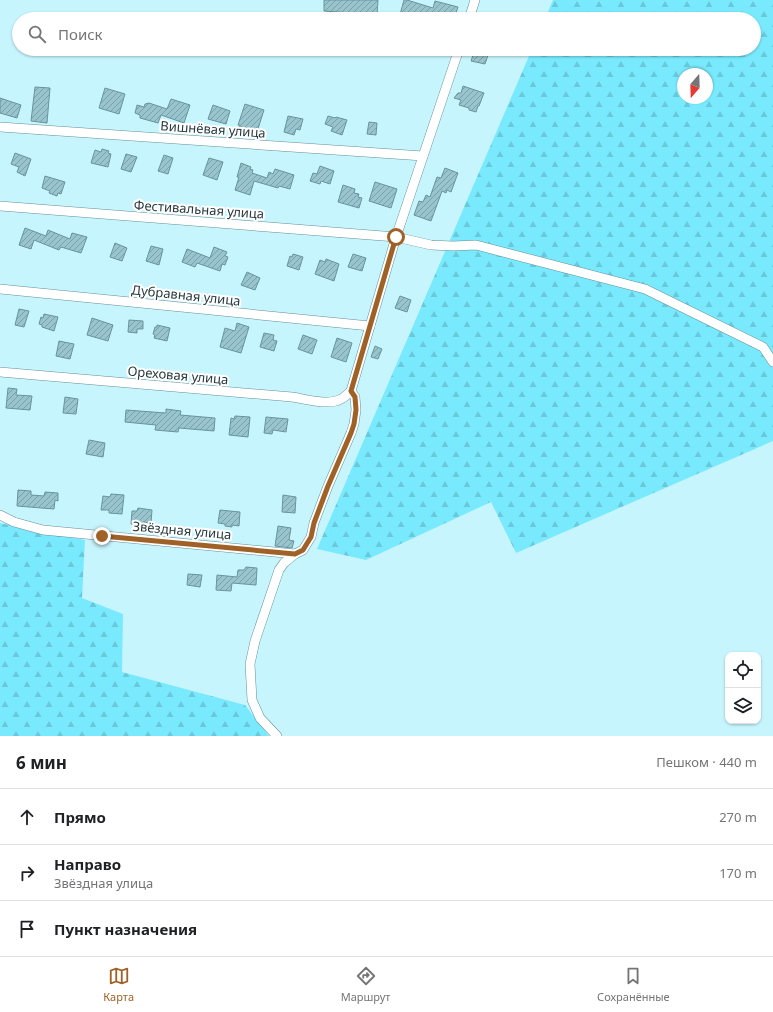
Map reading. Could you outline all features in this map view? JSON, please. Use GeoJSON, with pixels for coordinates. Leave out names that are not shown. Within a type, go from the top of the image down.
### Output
{"type":"FeatureCollection","features":[{"type":"Feature","properties":{"kind":"street"},"geometry":{"type":"LineString","coordinates":[[471,12],[475,0]]}},
{"type":"Feature","properties":{"kind":"street"},"geometry":{"type":"LineString","coordinates":[[277,736],[260,718],[252,700],[250,664],[255,641],[279,570],[293,554],[303,550],[311,537],[314,523],[328,486],[351,433],[356,410],[355,397],[351,391],[396,237],[457,56]]}},
{"type":"Feature","properties":{"kind":"street","name":"Вишнёвая улица"},"geometry":{"type":"LineString","coordinates":[[0,127],[423,156]]}},
{"type":"Feature","properties":{"kind":"street","name":"Фестивальная улица"},"geometry":{"type":"LineString","coordinates":[[0,206],[396,237],[431,245],[476,245],[644,289],[762,347],[773,362]]}},
{"type":"Feature","properties":{"kind":"street","name":"Дубравная улица"},"geometry":{"type":"LineString","coordinates":[[0,289],[370,326]]}},
{"type":"Feature","properties":{"kind":"street","name":"Ореховая улица"},"geometry":{"type":"LineString","coordinates":[[0,372],[322,402],[342,399],[351,391]]}},
{"type":"Feature","properties":{"kind":"street","name":"Звёздная улица"},"geometry":{"type":"LineString","coordinates":[[0,514],[14,522],[44,530],[293,554]]}},
{"type":"Feature","properties":{"kind":"green space"},"geometry":{"type":"Polygon","coordinates":[[[553,0],[773,0],[773,441],[516,553],[491,502],[366,560],[317,549],[529,56],[761,56],[761,12],[548,12],[553,0]]]}},
{"type":"Feature","properties":{"kind":"green space"},"geometry":{"type":"Polygon","coordinates":[[[0,523],[85,540],[82,598],[123,614],[122,672],[245,705],[269,736],[0,736],[0,523]]]}},
{"type":"Feature","properties":{"kind":"building"},"geometry":{"type":"Polygon","coordinates":[[[324,0],[378,0],[377,12],[324,11],[324,0]]]}},
{"type":"Feature","properties":{"kind":"building"},"geometry":{"type":"Polygon","coordinates":[[[404,0],[433,8],[435,1],[458,7],[456,12],[401,12],[404,0]]]}},
{"type":"Feature","properties":{"kind":"building"},"geometry":{"type":"Polygon","coordinates":[[[473,56],[488,56],[485,64],[471,61],[473,56]]]}},
{"type":"Feature","properties":{"kind":"building"},"geometry":{"type":"Polygon","coordinates":[[[463,86],[484,93],[476,112],[459,105],[461,100],[454,98],[458,93],[461,93],[463,86]]]}},
{"type":"Feature","properties":{"kind":"building"},"geometry":{"type":"Polygon","coordinates":[[[35,87],[50,88],[47,123],[31,121],[35,87]]]}},
{"type":"Feature","properties":{"kind":"building"},"geometry":{"type":"Polygon","coordinates":[[[105,88],[125,94],[119,114],[99,108],[105,88]]]}},
{"type":"Feature","properties":{"kind":"building"},"geometry":{"type":"Polygon","coordinates":[[[0,98],[21,105],[17,118],[0,113],[0,98]]]}},
{"type":"Feature","properties":{"kind":"building"},"geometry":{"type":"Polygon","coordinates":[[[171,99],[190,105],[184,123],[161,115],[158,123],[140,118],[140,115],[135,113],[137,105],[144,107],[145,104],[149,103],[167,109],[171,99]]]}},
{"type":"Feature","properties":{"kind":"building"},"geometry":{"type":"Polygon","coordinates":[[[245,104],[264,110],[257,132],[248,129],[246,133],[240,131],[242,127],[239,127],[240,125],[238,125],[245,104]]]}},
{"type":"Feature","properties":{"kind":"building"},"geometry":{"type":"Polygon","coordinates":[[[213,105],[230,111],[226,124],[208,119],[213,105]]]}},
{"type":"Feature","properties":{"kind":"building"},"geometry":{"type":"Polygon","coordinates":[[[288,116],[303,119],[300,130],[296,129],[294,135],[284,132],[288,116]]]}},
{"type":"Feature","properties":{"kind":"building"},"geometry":{"type":"Polygon","coordinates":[[[328,116],[347,120],[342,135],[331,131],[333,127],[325,124],[328,116]]]}},
{"type":"Feature","properties":{"kind":"building"},"geometry":{"type":"Polygon","coordinates":[[[369,122],[377,123],[376,135],[367,134],[369,122]]]}},
{"type":"Feature","properties":{"kind":"building"},"geometry":{"type":"Polygon","coordinates":[[[102,149],[109,151],[108,153],[111,154],[108,167],[91,163],[95,150],[101,152],[102,149]]]}},
{"type":"Feature","properties":{"kind":"building"},"geometry":{"type":"Polygon","coordinates":[[[15,153],[31,159],[25,176],[17,172],[19,167],[11,164],[15,153]]]}},
{"type":"Feature","properties":{"kind":"building"},"geometry":{"type":"Polygon","coordinates":[[[126,154],[137,157],[131,172],[121,169],[126,154]]]}},
{"type":"Feature","properties":{"kind":"building"},"geometry":{"type":"Polygon","coordinates":[[[164,155],[173,158],[168,174],[158,171],[164,155]]]}},
{"type":"Feature","properties":{"kind":"building"},"geometry":{"type":"Polygon","coordinates":[[[209,158],[223,162],[217,180],[203,175],[209,158]]]}},
{"type":"Feature","properties":{"kind":"building"},"geometry":{"type":"Polygon","coordinates":[[[241,163],[251,167],[250,169],[253,170],[252,173],[267,178],[269,172],[273,174],[275,169],[294,175],[290,189],[279,186],[278,188],[254,181],[250,195],[235,190],[241,163]]]}},
{"type":"Feature","properties":{"kind":"building"},"geometry":{"type":"Polygon","coordinates":[[[320,166],[334,171],[330,184],[321,181],[320,184],[310,181],[313,173],[317,174],[320,166]]]}},
{"type":"Feature","properties":{"kind":"building"},"geometry":{"type":"Polygon","coordinates":[[[445,168],[458,173],[451,192],[447,190],[446,193],[442,191],[431,221],[414,215],[419,201],[423,202],[426,195],[430,197],[437,177],[441,178],[445,168]]]}},
{"type":"Feature","properties":{"kind":"building"},"geometry":{"type":"Polygon","coordinates":[[[45,176],[65,182],[61,194],[58,193],[57,196],[42,188],[45,176]]]}},
{"type":"Feature","properties":{"kind":"building"},"geometry":{"type":"Polygon","coordinates":[[[375,182],[397,189],[391,208],[369,201],[375,182]]]}},
{"type":"Feature","properties":{"kind":"building"},"geometry":{"type":"Polygon","coordinates":[[[343,185],[355,189],[354,193],[359,194],[358,197],[362,198],[359,208],[338,202],[343,185]]]}},
{"type":"Feature","properties":{"kind":"building"},"geometry":{"type":"Polygon","coordinates":[[[25,228],[46,236],[48,230],[70,239],[72,233],[87,237],[81,253],[61,247],[59,250],[34,240],[31,249],[19,245],[25,228]]]}},
{"type":"Feature","properties":{"kind":"building"},"geometry":{"type":"Polygon","coordinates":[[[115,243],[127,248],[122,261],[110,257],[115,243]]]}},
{"type":"Feature","properties":{"kind":"building"},"geometry":{"type":"Polygon","coordinates":[[[151,246],[163,249],[159,265],[146,261],[151,246]]]}},
{"type":"Feature","properties":{"kind":"building"},"geometry":{"type":"Polygon","coordinates":[[[214,247],[227,252],[225,256],[228,257],[225,265],[222,264],[220,271],[197,263],[195,267],[182,262],[187,249],[210,258],[214,247]]]}},
{"type":"Feature","properties":{"kind":"building"},"geometry":{"type":"Polygon","coordinates":[[[293,254],[303,257],[299,270],[287,266],[290,256],[292,257],[293,254]]]}},
{"type":"Feature","properties":{"kind":"building"},"geometry":{"type":"Polygon","coordinates":[[[353,254],[366,258],[362,271],[348,267],[353,254]]]}},
{"type":"Feature","properties":{"kind":"building"},"geometry":{"type":"Polygon","coordinates":[[[326,259],[339,264],[334,281],[315,274],[320,260],[325,262],[326,259]]]}},
{"type":"Feature","properties":{"kind":"building"},"geometry":{"type":"Polygon","coordinates":[[[247,272],[260,278],[255,290],[241,285],[247,272]]]}},
{"type":"Feature","properties":{"kind":"building"},"geometry":{"type":"Polygon","coordinates":[[[400,296],[411,300],[407,312],[395,308],[400,296]]]}},
{"type":"Feature","properties":{"kind":"building"},"geometry":{"type":"Polygon","coordinates":[[[19,309],[29,311],[24,327],[15,325],[19,309]]]}},
{"type":"Feature","properties":{"kind":"building"},"geometry":{"type":"Polygon","coordinates":[[[44,314],[58,317],[54,331],[42,327],[42,325],[39,324],[41,317],[43,318],[44,314]]]}},
{"type":"Feature","properties":{"kind":"building"},"geometry":{"type":"Polygon","coordinates":[[[92,318],[113,325],[108,341],[87,335],[92,318]]]}},
{"type":"Feature","properties":{"kind":"building"},"geometry":{"type":"Polygon","coordinates":[[[129,320],[143,321],[143,329],[137,329],[137,333],[128,332],[129,320]]]}},
{"type":"Feature","properties":{"kind":"building"},"geometry":{"type":"Polygon","coordinates":[[[237,323],[249,327],[241,353],[220,347],[225,328],[235,331],[237,323]]]}},
{"type":"Feature","properties":{"kind":"building"},"geometry":{"type":"Polygon","coordinates":[[[157,325],[170,328],[167,341],[154,338],[155,335],[153,334],[157,325]]]}},
{"type":"Feature","properties":{"kind":"building"},"geometry":{"type":"Polygon","coordinates":[[[264,333],[274,335],[273,340],[277,341],[274,351],[260,347],[264,333]]]}},
{"type":"Feature","properties":{"kind":"building"},"geometry":{"type":"Polygon","coordinates":[[[303,335],[317,340],[312,354],[298,349],[303,335]]]}},
{"type":"Feature","properties":{"kind":"building"},"geometry":{"type":"Polygon","coordinates":[[[337,338],[352,343],[346,362],[331,357],[337,338]]]}},
{"type":"Feature","properties":{"kind":"building"},"geometry":{"type":"Polygon","coordinates":[[[59,341],[74,344],[70,359],[56,356],[59,341]]]}},
{"type":"Feature","properties":{"kind":"building"},"geometry":{"type":"Polygon","coordinates":[[[375,346],[382,349],[378,359],[371,357],[375,346]]]}},
{"type":"Feature","properties":{"kind":"building"},"geometry":{"type":"Polygon","coordinates":[[[8,388],[17,389],[16,395],[32,396],[30,410],[6,408],[8,388]]]}},
{"type":"Feature","properties":{"kind":"building"},"geometry":{"type":"Polygon","coordinates":[[[65,397],[78,399],[76,414],[63,413],[65,397]]]}},
{"type":"Feature","properties":{"kind":"building"},"geometry":{"type":"Polygon","coordinates":[[[166,409],[181,411],[180,415],[215,418],[214,431],[179,428],[178,432],[155,430],[156,425],[125,422],[126,410],[166,413],[166,409]]]}},
{"type":"Feature","properties":{"kind":"building"},"geometry":{"type":"Polygon","coordinates":[[[235,416],[250,417],[248,437],[229,435],[231,418],[234,419],[235,416]]]}},
{"type":"Feature","properties":{"kind":"building"},"geometry":{"type":"Polygon","coordinates":[[[266,417],[288,419],[286,432],[273,430],[272,434],[264,433],[266,417]]]}},
{"type":"Feature","properties":{"kind":"building"},"geometry":{"type":"Polygon","coordinates":[[[89,440],[105,443],[103,457],[86,454],[89,440]]]}},
{"type":"Feature","properties":{"kind":"building"},"geometry":{"type":"Polygon","coordinates":[[[18,490],[31,491],[31,495],[44,496],[45,492],[58,493],[58,501],[55,500],[54,509],[17,506],[18,490]]]}},
{"type":"Feature","properties":{"kind":"building"},"geometry":{"type":"Polygon","coordinates":[[[111,494],[124,495],[122,514],[109,513],[109,510],[101,510],[103,496],[110,497],[111,494]]]}},
{"type":"Feature","properties":{"kind":"building"},"geometry":{"type":"Polygon","coordinates":[[[283,495],[296,497],[295,513],[282,512],[283,495]]]}},
{"type":"Feature","properties":{"kind":"building"},"geometry":{"type":"Polygon","coordinates":[[[138,508],[152,510],[151,523],[143,522],[143,525],[131,524],[132,511],[137,511],[138,508]]]}},
{"type":"Feature","properties":{"kind":"building"},"geometry":{"type":"Polygon","coordinates":[[[220,510],[240,512],[239,526],[225,526],[225,524],[218,523],[220,510]]]}},
{"type":"Feature","properties":{"kind":"building"},"geometry":{"type":"Polygon","coordinates":[[[278,526],[291,528],[289,540],[294,541],[292,548],[275,546],[278,526]]]}},
{"type":"Feature","properties":{"kind":"building"},"geometry":{"type":"Polygon","coordinates":[[[246,567],[257,568],[256,585],[232,583],[231,591],[216,590],[217,575],[237,577],[238,570],[244,570],[246,567]]]}},
{"type":"Feature","properties":{"kind":"building"},"geometry":{"type":"Polygon","coordinates":[[[188,574],[202,575],[200,587],[187,585],[188,574]]]}},
{"type":"Feature","properties":{"kind":"route"},"geometry":{"type":"LineString","coordinates":[[102,536],[295,554],[303,550],[311,537],[314,523],[328,486],[354,424],[356,410],[355,397],[351,391],[396,237]]}}]}
